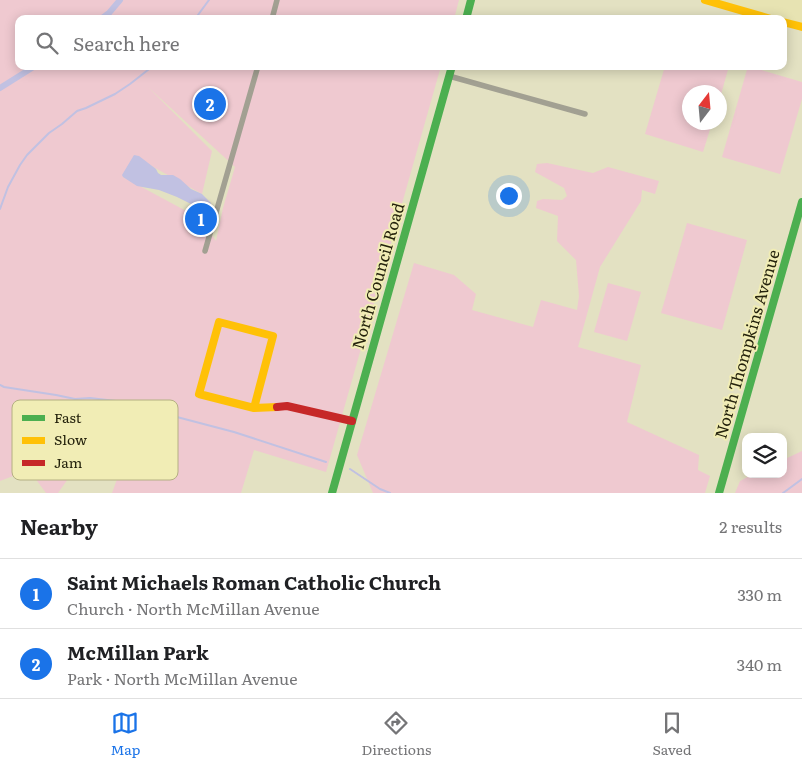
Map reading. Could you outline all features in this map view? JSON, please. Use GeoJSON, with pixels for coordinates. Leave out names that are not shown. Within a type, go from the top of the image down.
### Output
{"type":"FeatureCollection","features":[{"type":"Feature","properties":{"kind":"street"},"geometry":{"type":"LineString","coordinates":[[273,15],[277,0]]}},
{"type":"Feature","properties":{"kind":"street"},"geometry":{"type":"LineString","coordinates":[[467,15],[471,0]]}},
{"type":"Feature","properties":{"kind":"street"},"geometry":{"type":"LineString","coordinates":[[705,0],[758,15]]}},
{"type":"Feature","properties":{"kind":"street"},"geometry":{"type":"LineString","coordinates":[[787,23],[802,27]]}},
{"type":"Feature","properties":{"kind":"street"},"geometry":{"type":"LineString","coordinates":[[205,251],[257,70]]}},
{"type":"Feature","properties":{"kind":"street","name":"North Council Road"},"geometry":{"type":"LineString","coordinates":[[332,493],[451,70]]}},
{"type":"Feature","properties":{"kind":"street"},"geometry":{"type":"LineString","coordinates":[[450,76],[585,114]]}},
{"type":"Feature","properties":{"kind":"street","name":"North Thompkins Avenue"},"geometry":{"type":"LineString","coordinates":[[719,493],[802,202]]}},
{"type":"Feature","properties":{"kind":"street"},"geometry":{"type":"LineString","coordinates":[[254,408],[273,336],[219,322],[199,394],[254,408],[287,406],[352,421]]}},
{"type":"Feature","properties":{"kind":"shaded area"},"geometry":{"type":"Polygon","coordinates":[[[0,0],[459,0],[455,15],[15,15],[15,70],[440,70],[326,472],[254,450],[241,493],[112,493],[117,480],[178,480],[178,400],[12,400],[12,476],[0,481],[0,0]],[[148,87],[212,151],[202,194],[148,164],[123,177],[201,219],[216,241],[235,167],[148,87]]]}},
{"type":"Feature","properties":{"kind":"shaded area"},"geometry":{"type":"Polygon","coordinates":[[[719,0],[802,0],[802,24],[787,20],[787,15],[771,15],[719,0]]]}},
{"type":"Feature","properties":{"kind":"shaded area"},"geometry":{"type":"Polygon","coordinates":[[[664,70],[728,70],[724,85],[682,85],[682,130],[710,130],[703,152],[645,134],[664,70]]]}},
{"type":"Feature","properties":{"kind":"shaded area"},"geometry":{"type":"Polygon","coordinates":[[[747,70],[762,70],[802,82],[802,99],[780,174],[722,157],[747,70]]]}},
{"type":"Feature","properties":{"kind":"shaded area"},"geometry":{"type":"Polygon","coordinates":[[[547,163],[593,173],[608,167],[659,181],[655,194],[642,190],[641,201],[600,267],[578,347],[641,365],[627,422],[699,455],[698,470],[710,476],[705,493],[373,493],[357,455],[414,263],[454,275],[476,294],[472,310],[533,327],[541,300],[577,310],[579,296],[576,260],[557,241],[558,216],[536,208],[537,201],[543,199],[562,200],[567,196],[564,188],[535,172],[537,164],[547,163]]]}},
{"type":"Feature","properties":{"kind":"shaded area"},"geometry":{"type":"Polygon","coordinates":[[[687,223],[747,240],[722,330],[661,313],[687,223]]]}},
{"type":"Feature","properties":{"kind":"shaded area"},"geometry":{"type":"Polygon","coordinates":[[[608,283],[641,292],[627,341],[594,332],[608,283]]]}},
{"type":"Feature","properties":{"kind":"shaded area"},"geometry":{"type":"Polygon","coordinates":[[[802,451],[802,493],[735,493],[740,481],[746,478],[787,478],[787,458],[802,451]]]}},
{"type":"Feature","properties":{"kind":"shaded area"},"geometry":{"type":"Polygon","coordinates":[[[36,480],[67,480],[58,493],[46,493],[36,480]]]}},
{"type":"Feature","properties":{"kind":"water"},"geometry":{"type":"Polygon","coordinates":[[[134,155],[139,156],[161,175],[173,175],[191,189],[202,194],[211,203],[209,210],[203,210],[159,190],[137,186],[123,177],[122,175],[134,155]]]}},
{"type":"Feature","properties":{"kind":"waterway"},"geometry":{"type":"LineString","coordinates":[[106,15],[120,0]]}},
{"type":"Feature","properties":{"kind":"waterway"},"geometry":{"type":"LineString","coordinates":[[198,15],[209,0]]}},
{"type":"Feature","properties":{"kind":"waterway"},"geometry":{"type":"LineString","coordinates":[[0,88],[29,70]]}},
{"type":"Feature","properties":{"kind":"waterway"},"geometry":{"type":"LineString","coordinates":[[0,209],[8,187],[20,165],[27,155],[49,133],[77,111],[115,94],[148,70]]}},
{"type":"Feature","properties":{"kind":"waterway"},"geometry":{"type":"LineString","coordinates":[[0,385],[75,399],[107,400]]}},
{"type":"Feature","properties":{"kind":"waterway"},"geometry":{"type":"LineString","coordinates":[[178,417],[234,432],[326,462]]}},
{"type":"Feature","properties":{"kind":"waterway"},"geometry":{"type":"LineString","coordinates":[[350,469],[380,489],[390,493]]}},
{"type":"Feature","properties":{"kind":"waterway"},"geometry":{"type":"LineString","coordinates":[[783,493],[802,479]]}},
{"type":"Feature","properties":{"kind":"traffic: fast"},"geometry":{"type":"LineString","coordinates":[[467,15],[471,0]]}},
{"type":"Feature","properties":{"kind":"traffic: fast"},"geometry":{"type":"LineString","coordinates":[[332,493],[451,70]]}},
{"type":"Feature","properties":{"kind":"traffic: fast"},"geometry":{"type":"LineString","coordinates":[[719,493],[802,202]]}},
{"type":"Feature","properties":{"kind":"traffic: slow"},"geometry":{"type":"LineString","coordinates":[[705,0],[757,15]]}},
{"type":"Feature","properties":{"kind":"traffic: slow"},"geometry":{"type":"LineString","coordinates":[[787,23],[802,27]]}},
{"type":"Feature","properties":{"kind":"traffic: slow"},"geometry":{"type":"LineString","coordinates":[[254,408],[273,336],[219,322],[199,394],[254,408],[277,407]]}},
{"type":"Feature","properties":{"kind":"traffic: jam"},"geometry":{"type":"LineString","coordinates":[[277,407],[287,406],[352,421]]}},
{"type":"Feature","properties":{"kind":"place","name":"McMillan Park"},"geometry":{"type":"Point","coordinates":[210,104]}},
{"type":"Feature","properties":{"kind":"place","name":"Saint Michaels Roman Catholic Church"},"geometry":{"type":"Point","coordinates":[201,219]}}]}
